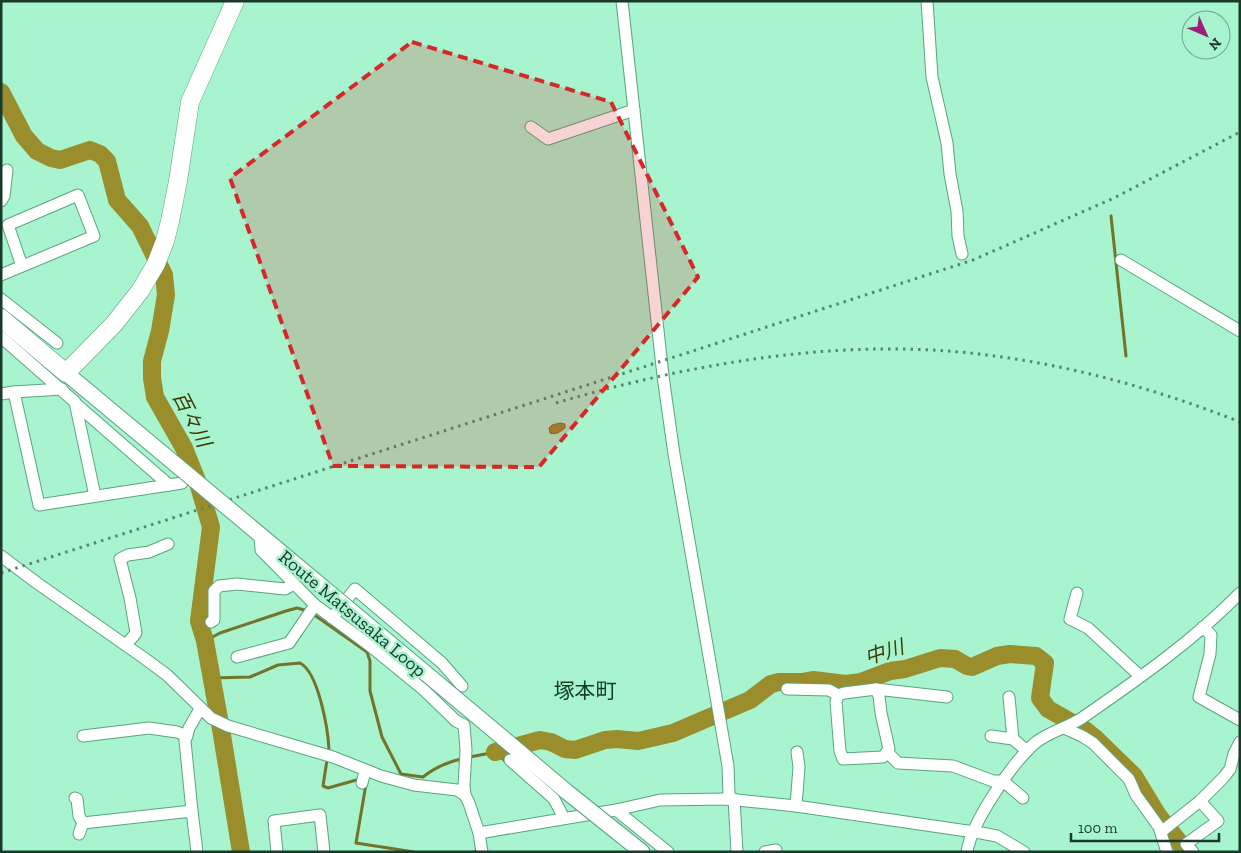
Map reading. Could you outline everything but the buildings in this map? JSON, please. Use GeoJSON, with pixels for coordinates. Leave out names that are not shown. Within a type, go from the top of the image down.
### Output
{"type":"FeatureCollection","features":[{"type":"Feature","properties":{"kind":"main road"},"geometry":{"type":"LineString","coordinates":[[1,318],[64,381],[140,291],[156,264],[166,241],[178,181],[190,102],[235,1]]}},
{"type":"Feature","properties":{"kind":"main road","name":"Route Matsusaka Loop"},"geometry":{"type":"LineString","coordinates":[[64,381],[162,453],[642,852]]}},
{"type":"Feature","properties":{"kind":"street"},"geometry":{"type":"LineString","coordinates":[[622,1],[666,396],[728,766],[729,793],[737,852]]}},
{"type":"Feature","properties":{"kind":"street"},"geometry":{"type":"LineString","coordinates":[[927,1],[932,77],[947,143],[958,236],[962,254]]}},
{"type":"Feature","properties":{"kind":"street"},"geometry":{"type":"LineString","coordinates":[[531,127],[548,139],[634,110]]}},
{"type":"Feature","properties":{"kind":"street"},"geometry":{"type":"LineString","coordinates":[[1,201],[4,196],[7,170]]}},
{"type":"Feature","properties":{"kind":"street"},"geometry":{"type":"LineString","coordinates":[[1,275],[94,236],[78,196],[4,220],[22,266]]}},
{"type":"Feature","properties":{"kind":"street"},"geometry":{"type":"LineString","coordinates":[[1122,260],[1240,331]]}},
{"type":"Feature","properties":{"kind":"street"},"geometry":{"type":"LineString","coordinates":[[1,299],[57,343]]}},
{"type":"Feature","properties":{"kind":"street"},"geometry":{"type":"LineString","coordinates":[[1,338],[64,381],[76,404],[95,496]]}},
{"type":"Feature","properties":{"kind":"street"},"geometry":{"type":"LineString","coordinates":[[1,394],[64,381]]}},
{"type":"Feature","properties":{"kind":"street"},"geometry":{"type":"LineString","coordinates":[[14,392],[39,505],[182,483]]}},
{"type":"Feature","properties":{"kind":"street"},"geometry":{"type":"LineString","coordinates":[[76,404],[169,485]]}},
{"type":"Feature","properties":{"kind":"street"},"geometry":{"type":"LineString","coordinates":[[260,535],[261,550],[294,584],[311,610],[332,618],[369,645],[424,690],[456,721],[464,725],[466,750],[464,764],[465,795],[479,833],[482,852]]}},
{"type":"Feature","properties":{"kind":"street"},"geometry":{"type":"LineString","coordinates":[[126,646],[136,634],[130,598],[120,559],[128,555],[149,552],[168,544]]}},
{"type":"Feature","properties":{"kind":"street"},"geometry":{"type":"LineString","coordinates":[[1,556],[167,675],[211,718],[228,726],[333,757],[363,777],[380,776],[414,785],[449,788],[465,795]]}},
{"type":"Feature","properties":{"kind":"street"},"geometry":{"type":"LineString","coordinates":[[211,622],[214,620],[214,591],[219,586],[237,584],[285,589],[294,584]]}},
{"type":"Feature","properties":{"kind":"street"},"geometry":{"type":"LineString","coordinates":[[332,618],[354,589],[442,663],[462,686]]}},
{"type":"Feature","properties":{"kind":"street"},"geometry":{"type":"LineString","coordinates":[[1076,592],[1070,619],[1088,628],[1140,676]]}},
{"type":"Feature","properties":{"kind":"street"},"geometry":{"type":"LineString","coordinates":[[967,852],[973,832],[1003,781],[1026,751],[1042,738],[1080,719],[1140,676],[1203,627],[1235,606],[1240,593]]}},
{"type":"Feature","properties":{"kind":"street"},"geometry":{"type":"LineString","coordinates":[[237,657],[289,643],[311,610]]}},
{"type":"Feature","properties":{"kind":"street"},"geometry":{"type":"LineString","coordinates":[[1203,627],[1211,634],[1210,654],[1199,697],[1240,720]]}},
{"type":"Feature","properties":{"kind":"street"},"geometry":{"type":"LineString","coordinates":[[838,695],[836,702],[840,751],[843,759],[884,757],[890,749],[876,689]]}},
{"type":"Feature","properties":{"kind":"street"},"geometry":{"type":"LineString","coordinates":[[787,690],[829,690],[838,695],[876,689],[947,697]]}},
{"type":"Feature","properties":{"kind":"street"},"geometry":{"type":"LineString","coordinates":[[1009,697],[1014,740]]}},
{"type":"Feature","properties":{"kind":"street"},"geometry":{"type":"LineString","coordinates":[[197,852],[185,741],[189,728],[200,709]]}},
{"type":"Feature","properties":{"kind":"street"},"geometry":{"type":"LineString","coordinates":[[1066,727],[1093,744],[1129,780],[1136,795],[1159,827],[1167,852]]}},
{"type":"Feature","properties":{"kind":"street"},"geometry":{"type":"LineString","coordinates":[[83,736],[149,728],[177,732],[187,736]]}},
{"type":"Feature","properties":{"kind":"street"},"geometry":{"type":"LineString","coordinates":[[991,736],[1014,740],[1026,751]]}},
{"type":"Feature","properties":{"kind":"street"},"geometry":{"type":"LineString","coordinates":[[1161,832],[1200,801],[1230,769],[1240,742]]}},
{"type":"Feature","properties":{"kind":"street"},"geometry":{"type":"LineString","coordinates":[[796,806],[800,767],[797,752]]}},
{"type":"Feature","properties":{"kind":"street"},"geometry":{"type":"LineString","coordinates":[[887,752],[898,763],[953,766],[994,781],[1003,781],[1023,798]]}},
{"type":"Feature","properties":{"kind":"street"},"geometry":{"type":"LineString","coordinates":[[510,760],[554,799],[564,818]]}},
{"type":"Feature","properties":{"kind":"street"},"geometry":{"type":"LineString","coordinates":[[75,798],[77,799],[81,829],[192,811]]}},
{"type":"Feature","properties":{"kind":"street"},"geometry":{"type":"LineString","coordinates":[[479,833],[616,810],[660,800],[731,799],[796,806],[997,836],[1024,852]]}},
{"type":"Feature","properties":{"kind":"street"},"geometry":{"type":"LineString","coordinates":[[1193,852],[1186,844],[1218,821],[1200,801]]}},
{"type":"Feature","properties":{"kind":"street"},"geometry":{"type":"LineString","coordinates":[[616,810],[668,852]]}},
{"type":"Feature","properties":{"kind":"street"},"geometry":{"type":"LineString","coordinates":[[277,852],[274,821],[320,815],[324,852]]}},
{"type":"Feature","properties":{"kind":"highlighted area"},"geometry":{"type":"Polygon","coordinates":[[[412,42],[611,102],[698,277],[539,467],[333,466],[230,178],[412,42]]]}},
{"type":"Feature","properties":{"kind":"shaded area"},"geometry":{"type":"Polygon","coordinates":[[[565,424],[565,428],[558,433],[550,433],[549,428],[552,425],[565,424]]]}},
{"type":"Feature","properties":{"kind":"waterway","name":"百々川"},"geometry":{"type":"LineString","coordinates":[[1,92],[24,136],[37,151],[60,160],[90,150],[100,154],[107,161],[117,200],[140,226],[164,275],[166,295],[160,331],[152,361],[152,378],[155,397],[184,448],[198,483],[211,527],[199,621],[205,641],[241,852]]}},
{"type":"Feature","properties":{"kind":"waterway"},"geometry":{"type":"LineString","coordinates":[[1111,216],[1126,356]]}},
{"type":"Feature","properties":{"kind":"waterway"},"geometry":{"type":"LineString","coordinates":[[205,641],[220,633],[286,611],[297,608],[308,611]]}},
{"type":"Feature","properties":{"kind":"waterway"},"geometry":{"type":"LineString","coordinates":[[313,614],[367,652],[370,661],[370,691],[382,737],[401,774],[423,777],[440,766],[495,752],[506,762]]}},
{"type":"Feature","properties":{"kind":"waterway","name":"中川"},"geometry":{"type":"LineString","coordinates":[[495,752],[540,740],[551,742],[565,749],[575,750],[605,740],[638,741],[673,733],[750,700],[771,684],[779,682],[813,680],[846,684],[861,682],[890,671],[905,669],[940,658],[955,659],[972,667],[997,656],[1010,654],[1036,656],[1045,663],[1040,698],[1048,709],[1085,730],[1134,776],[1157,814],[1187,852]]}},
{"type":"Feature","properties":{"kind":"waterway"},"geometry":{"type":"LineString","coordinates":[[211,678],[250,677],[278,665],[300,663],[307,669],[317,690],[327,729],[329,750]]}},
{"type":"Feature","properties":{"kind":"waterway"},"geometry":{"type":"LineString","coordinates":[[327,760],[323,786],[328,788],[360,779]]}},
{"type":"Feature","properties":{"kind":"waterway"},"geometry":{"type":"LineString","coordinates":[[366,784],[356,843],[414,852]]}},
{"type":"Feature","properties":{"kind":"railway"},"geometry":{"type":"LineString","coordinates":[[1,573],[973,260],[1114,198],[1240,132]]}},
{"type":"Feature","properties":{"kind":"railway"},"geometry":{"type":"LineString","coordinates":[[556,403],[675,373],[757,359],[839,350],[925,350],[972,353],[1018,359],[1063,368],[1153,391],[1240,422]]}},
{"type":"Feature","properties":{"kind":"district","name":"塚本町"},"geometry":{"type":"Point","coordinates":[585,691]}}]}
